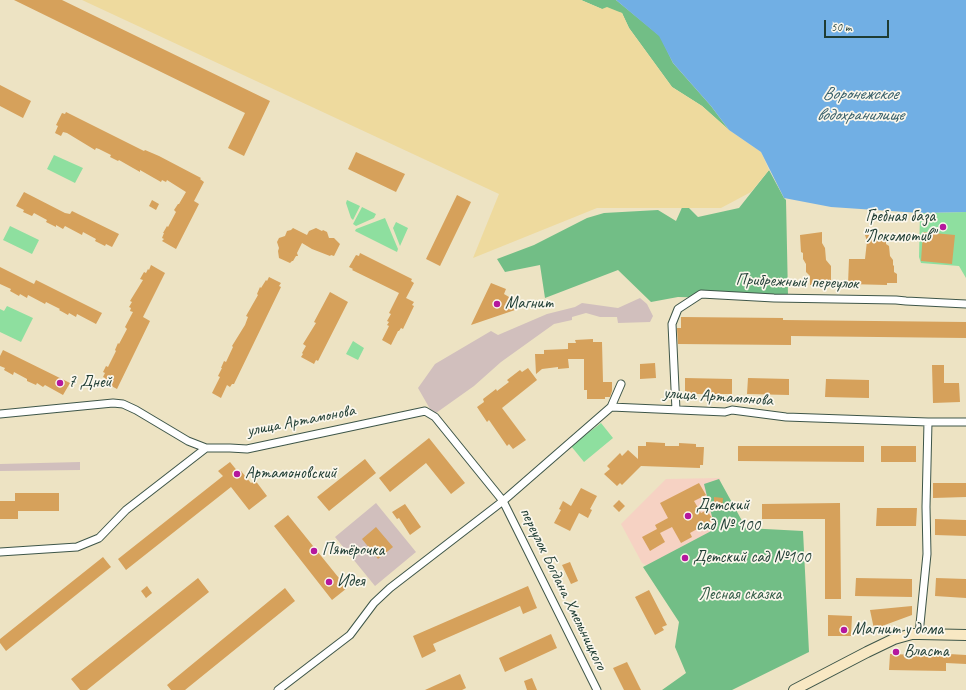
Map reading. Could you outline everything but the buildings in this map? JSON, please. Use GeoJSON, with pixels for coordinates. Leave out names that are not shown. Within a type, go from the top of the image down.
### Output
{"type":"FeatureCollection","features":[{"type":"Feature","properties":{"kind":"main road"},"geometry":{"type":"LineString","coordinates":[[794,690],[894,639],[912,634],[966,635]]}},
{"type":"Feature","properties":{"kind":"street","name":"Прибрежный переулок"},"geometry":{"type":"LineString","coordinates":[[676,410],[672,324],[678,309],[701,294],[774,298],[896,300],[906,302],[966,304]]}},
{"type":"Feature","properties":{"kind":"street"},"geometry":{"type":"LineString","coordinates":[[278,690],[350,635],[374,603],[390,588],[503,501],[611,407],[621,384]]}},
{"type":"Feature","properties":{"kind":"street"},"geometry":{"type":"LineString","coordinates":[[0,414],[113,402],[123,404],[136,410],[188,441],[206,448]]}},
{"type":"Feature","properties":{"kind":"street","name":"улица Артамонова"},"geometry":{"type":"LineString","coordinates":[[611,407],[725,412],[732,410],[786,417],[966,422]]}},
{"type":"Feature","properties":{"kind":"street","name":"улица Артамонова"},"geometry":{"type":"LineString","coordinates":[[206,448],[247,449],[425,410],[435,417],[503,501]]}},
{"type":"Feature","properties":{"kind":"street"},"geometry":{"type":"LineString","coordinates":[[919,634],[927,554],[926,507],[928,422]]}},
{"type":"Feature","properties":{"kind":"street"},"geometry":{"type":"LineString","coordinates":[[0,552],[77,547],[99,538],[126,510],[206,448]]}},
{"type":"Feature","properties":{"kind":"street","name":"переулок Богдана Хмельницкого"},"geometry":{"type":"LineString","coordinates":[[503,501],[596,690]]}},
{"type":"Feature","properties":{"kind":"shaded area"},"geometry":{"type":"Polygon","coordinates":[[[640,298],[647,304],[653,316],[650,322],[618,323],[617,317],[600,317],[586,313],[572,317],[572,320],[554,324],[501,362],[474,386],[436,413],[430,409],[418,388],[435,364],[491,331],[498,335],[547,314],[575,307],[582,303],[618,308],[640,298]]]}},
{"type":"Feature","properties":{"kind":"shaded area"},"geometry":{"type":"Polygon","coordinates":[[[80,462],[80,470],[0,471],[0,464],[80,462]]]}},
{"type":"Feature","properties":{"kind":"shaded area","name":"Детский сад №100"},"geometry":{"type":"Polygon","coordinates":[[[720,478],[729,553],[659,572],[642,563],[621,524],[666,479],[720,478]]]}},
{"type":"Feature","properties":{"kind":"shaded area"},"geometry":{"type":"Polygon","coordinates":[[[376,503],[416,552],[375,586],[335,537],[376,503]]]}},
{"type":"Feature","properties":{"kind":"green space"},"geometry":{"type":"Polygon","coordinates":[[[581,0],[616,0],[660,36],[673,63],[711,106],[729,130],[702,106],[672,87],[629,28],[622,13],[602,9],[581,0]]]}},
{"type":"Feature","properties":{"kind":"green space"},"geometry":{"type":"Polygon","coordinates":[[[54,155],[83,168],[75,183],[47,169],[54,155]]]}},
{"type":"Feature","properties":{"kind":"green space"},"geometry":{"type":"Polygon","coordinates":[[[769,170],[786,200],[788,296],[722,298],[678,297],[651,302],[618,270],[545,298],[540,265],[505,272],[497,259],[534,245],[587,218],[604,213],[658,210],[676,221],[684,203],[698,217],[739,208],[769,170]]]}},
{"type":"Feature","properties":{"kind":"green space"},"geometry":{"type":"Polygon","coordinates":[[[347,200],[360,206],[353,220],[346,203],[347,200]]]}},
{"type":"Feature","properties":{"kind":"green space"},"geometry":{"type":"Polygon","coordinates":[[[362,207],[376,214],[374,218],[356,226],[353,224],[362,207]]]}},
{"type":"Feature","properties":{"kind":"green space","name":"Гребная база \"Локомотив\""},"geometry":{"type":"Polygon","coordinates":[[[966,212],[966,278],[959,266],[921,263],[919,257],[920,213],[966,212]]]}},
{"type":"Feature","properties":{"kind":"green space"},"geometry":{"type":"Polygon","coordinates":[[[385,218],[398,249],[397,252],[355,231],[356,229],[385,218]]]}},
{"type":"Feature","properties":{"kind":"green space"},"geometry":{"type":"Polygon","coordinates":[[[396,222],[408,228],[400,246],[393,228],[396,222]]]}},
{"type":"Feature","properties":{"kind":"green space"},"geometry":{"type":"Polygon","coordinates":[[[10,226],[39,240],[32,254],[3,240],[10,226]]]}},
{"type":"Feature","properties":{"kind":"green space"},"geometry":{"type":"Polygon","coordinates":[[[7,306],[33,318],[21,342],[0,332],[0,309],[4,311],[7,306]]]}},
{"type":"Feature","properties":{"kind":"green space"},"geometry":{"type":"Polygon","coordinates":[[[353,341],[364,348],[358,360],[346,354],[353,341]]]}},
{"type":"Feature","properties":{"kind":"green space"},"geometry":{"type":"Polygon","coordinates":[[[601,423],[613,438],[584,462],[571,446],[601,423]]]}},
{"type":"Feature","properties":{"kind":"green space","name":"Лесная сказка"},"geometry":{"type":"Polygon","coordinates":[[[719,479],[746,528],[803,531],[809,652],[732,690],[662,690],[686,673],[675,647],[679,622],[643,567],[715,529],[704,484],[719,479]]]}},
{"type":"Feature","properties":{"kind":"sand"},"geometry":{"type":"Polygon","coordinates":[[[82,0],[581,0],[602,9],[607,7],[622,13],[629,28],[672,87],[702,106],[729,130],[761,152],[769,170],[751,192],[721,208],[597,208],[473,258],[499,194],[82,0]]]}},
{"type":"Feature","properties":{"kind":"water","name":"Воронежское водохранилище"},"geometry":{"type":"Polygon","coordinates":[[[616,0],[966,0],[966,212],[920,213],[831,207],[784,198],[761,152],[729,130],[711,106],[673,63],[659,36],[616,0]]]}},
{"type":"Feature","properties":{"kind":"place","name":"Гребная база \"Локомотив\""},"geometry":{"type":"Point","coordinates":[943,227]}},
{"type":"Feature","properties":{"kind":"place","name":"Магнит"},"geometry":{"type":"Point","coordinates":[497,304]}},
{"type":"Feature","properties":{"kind":"place","name":"7 Дней"},"geometry":{"type":"Point","coordinates":[60,383]}},
{"type":"Feature","properties":{"kind":"place","name":"Артамоновский"},"geometry":{"type":"Point","coordinates":[237,474]}},
{"type":"Feature","properties":{"kind":"place","name":"Детский сад № 100"},"geometry":{"type":"Point","coordinates":[688,516]}},
{"type":"Feature","properties":{"kind":"place","name":"Пятёрочка"},"geometry":{"type":"Point","coordinates":[314,551]}},
{"type":"Feature","properties":{"kind":"place","name":"Детский сад №100"},"geometry":{"type":"Point","coordinates":[685,558]}},
{"type":"Feature","properties":{"kind":"place","name":"Идея"},"geometry":{"type":"Point","coordinates":[329,582]}},
{"type":"Feature","properties":{"kind":"place","name":"Магнит у дома"},"geometry":{"type":"Point","coordinates":[844,630]}},
{"type":"Feature","properties":{"kind":"place","name":"Власта"},"geometry":{"type":"Point","coordinates":[896,652]}}]}
